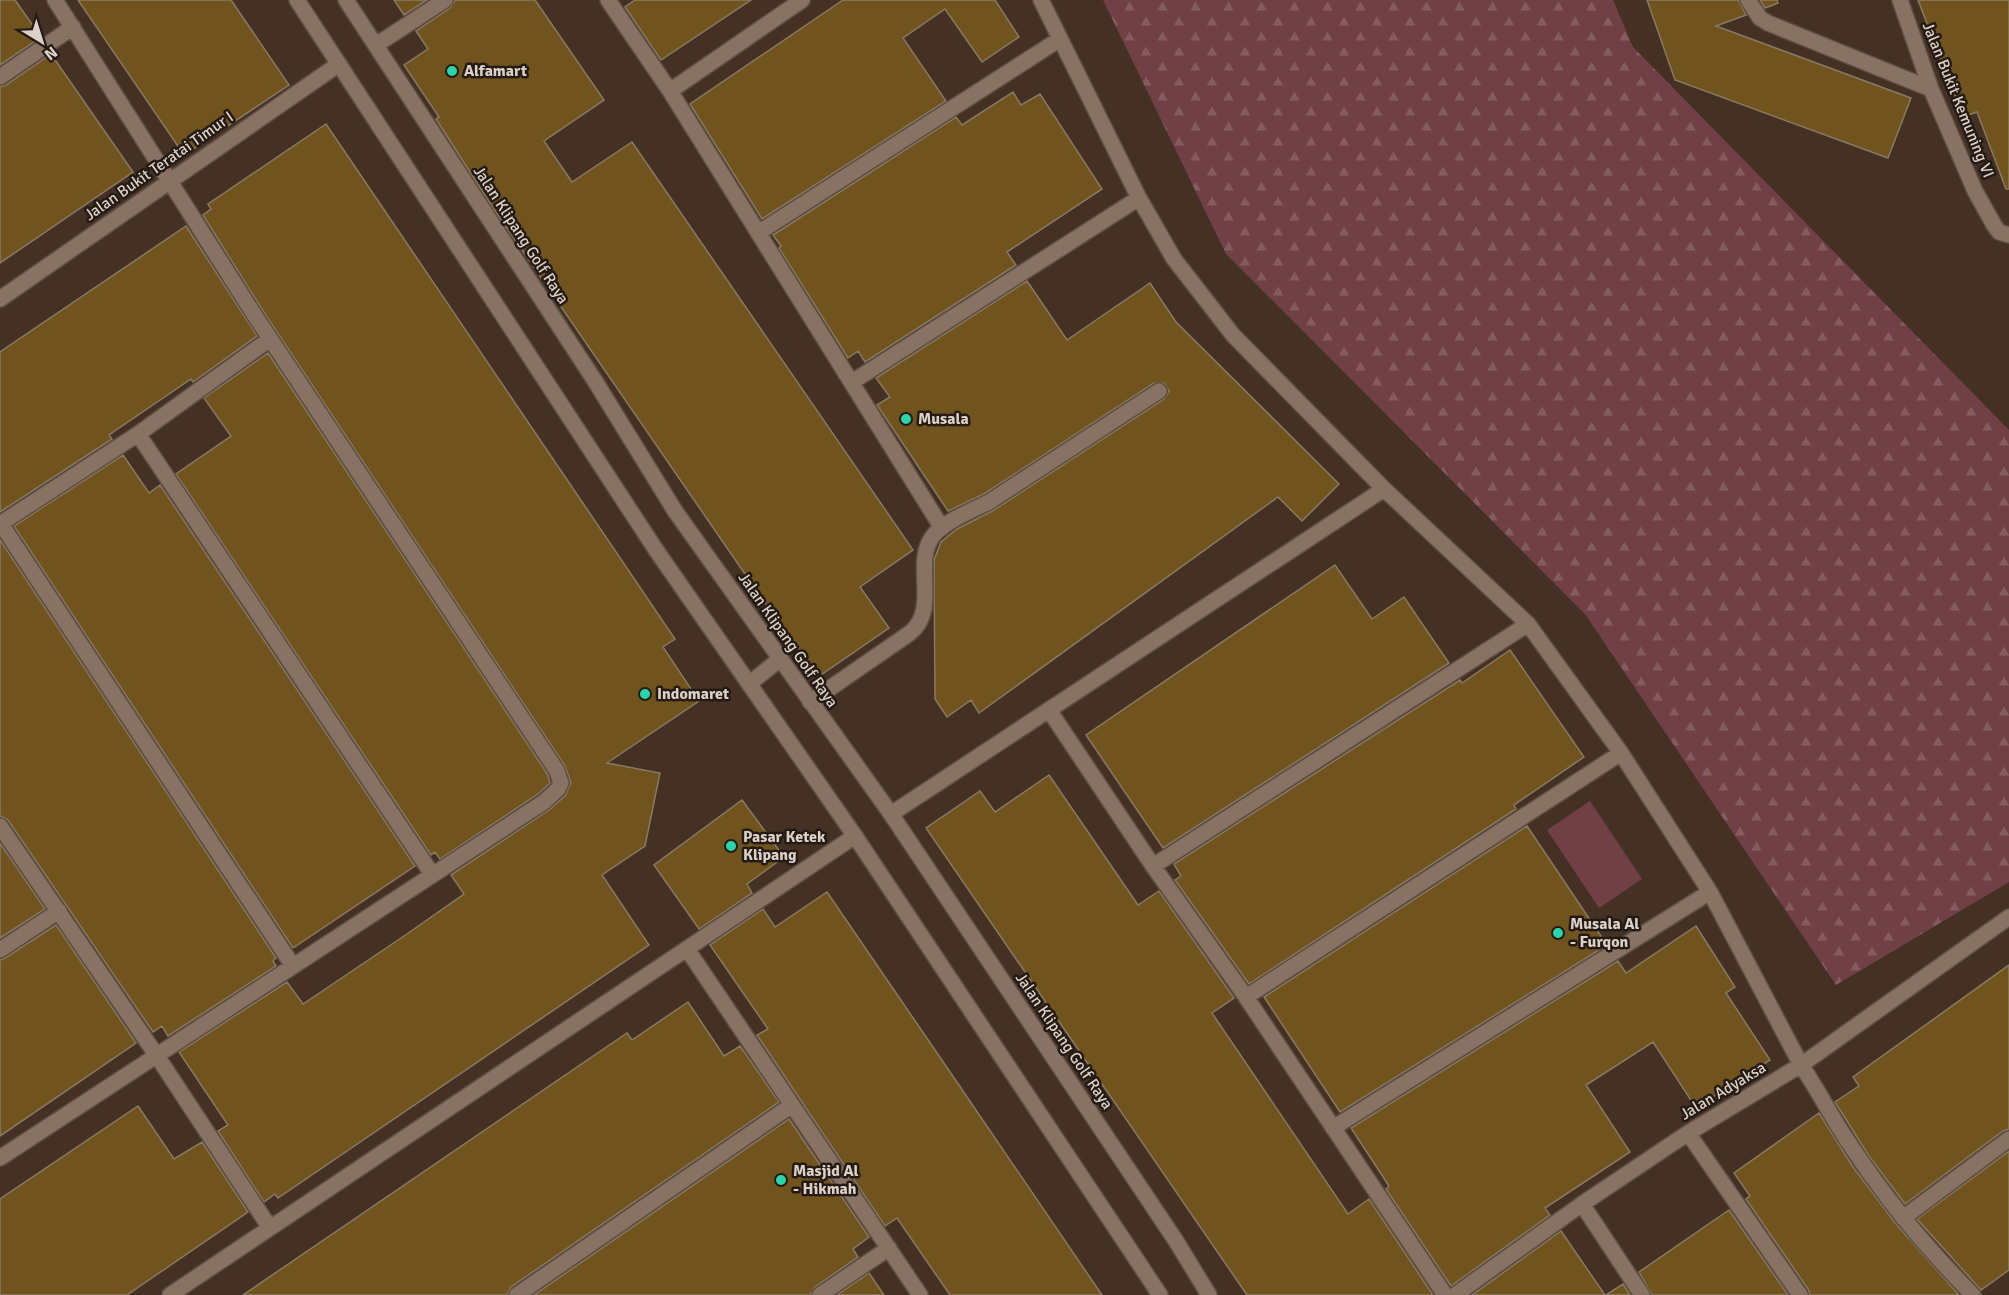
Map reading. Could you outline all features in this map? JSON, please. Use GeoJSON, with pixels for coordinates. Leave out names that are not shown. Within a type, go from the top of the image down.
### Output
{"type":"FeatureCollection","features":[{"type":"Feature","properties":{"kind":"street"},"geometry":{"type":"LineString","coordinates":[[0,1158],[544,802],[558,789],[560,779],[270,339],[55,0]]}},
{"type":"Feature","properties":{"kind":"street"},"geometry":{"type":"LineString","coordinates":[[297,0],[656,550],[855,836],[1160,1295]]}},
{"type":"Feature","properties":{"kind":"street","name":"Jalan Klipang Golf Raya"},"geometry":{"type":"LineString","coordinates":[[346,0],[595,381],[675,511],[891,814],[1176,1241],[1209,1295]]}},
{"type":"Feature","properties":{"kind":"street"},"geometry":{"type":"LineString","coordinates":[[376,45],[446,0]]}},
{"type":"Feature","properties":{"kind":"street"},"geometry":{"type":"LineString","coordinates":[[608,0],[669,91],[942,528]]}},
{"type":"Feature","properties":{"kind":"street"},"geometry":{"type":"LineString","coordinates":[[669,91],[802,0]]}},
{"type":"Feature","properties":{"kind":"street"},"geometry":{"type":"LineString","coordinates":[[1041,0],[1139,198],[1174,259],[1233,335],[1384,489],[1528,624],[1621,753],[1710,892],[1801,1065],[1820,1092],[1847,1140],[1903,1218],[1934,1255],[1973,1295]]}},
{"type":"Feature","properties":{"kind":"street"},"geometry":{"type":"LineString","coordinates":[[1748,0],[1760,18],[1768,23],[1931,89]]}},
{"type":"Feature","properties":{"kind":"street","name":"Jalan Bukit Kemuning VI"},"geometry":{"type":"LineString","coordinates":[[1900,0],[1931,89],[1975,191],[1999,232],[2009,235]]}},
{"type":"Feature","properties":{"kind":"street"},"geometry":{"type":"LineString","coordinates":[[0,77],[73,27]]}},
{"type":"Feature","properties":{"kind":"street"},"geometry":{"type":"LineString","coordinates":[[758,232],[1060,39]]}},
{"type":"Feature","properties":{"kind":"street","name":"Jalan Bukit Teratai Timur I"},"geometry":{"type":"LineString","coordinates":[[0,299],[339,64]]}},
{"type":"Feature","properties":{"kind":"street"},"geometry":{"type":"LineString","coordinates":[[852,381],[1139,198]]}},
{"type":"Feature","properties":{"kind":"street"},"geometry":{"type":"LineString","coordinates":[[270,339],[138,434],[0,524],[293,966]]}},
{"type":"Feature","properties":{"kind":"street"},"geometry":{"type":"LineString","coordinates":[[810,702],[917,627],[923,613],[926,547],[934,534],[989,502],[1159,391]]}},
{"type":"Feature","properties":{"kind":"street"},"geometry":{"type":"LineString","coordinates":[[138,434],[432,874]]}},
{"type":"Feature","properties":{"kind":"street"},"geometry":{"type":"LineString","coordinates":[[891,814],[1384,489]]}},
{"type":"Feature","properties":{"kind":"street"},"geometry":{"type":"LineString","coordinates":[[1153,866],[1528,624]]}},
{"type":"Feature","properties":{"kind":"street"},"geometry":{"type":"LineString","coordinates":[[749,684],[780,659]]}},
{"type":"Feature","properties":{"kind":"street"},"geometry":{"type":"LineString","coordinates":[[1049,710],[1153,866],[1246,997],[1445,1295]]}},
{"type":"Feature","properties":{"kind":"street"},"geometry":{"type":"LineString","coordinates":[[1246,997],[1621,753]]}},
{"type":"Feature","properties":{"kind":"street"},"geometry":{"type":"LineString","coordinates":[[0,826],[157,1056],[270,1228]]}},
{"type":"Feature","properties":{"kind":"street"},"geometry":{"type":"LineString","coordinates":[[170,1295],[855,836]]}},
{"type":"Feature","properties":{"kind":"street"},"geometry":{"type":"LineString","coordinates":[[1333,1128],[1710,892]]}},
{"type":"Feature","properties":{"kind":"street"},"geometry":{"type":"LineString","coordinates":[[0,950],[59,911]]}},
{"type":"Feature","properties":{"kind":"street","name":"Jalan Adyaksa"},"geometry":{"type":"LineString","coordinates":[[1455,1295],[1582,1204],[1688,1133],[1801,1065],[2009,916]]}},
{"type":"Feature","properties":{"kind":"street"},"geometry":{"type":"LineString","coordinates":[[687,949],[920,1295]]}},
{"type":"Feature","properties":{"kind":"street"},"geometry":{"type":"LineString","coordinates":[[517,1295],[792,1105]]}},
{"type":"Feature","properties":{"kind":"street"},"geometry":{"type":"LineString","coordinates":[[1688,1133],[1800,1295]]}},
{"type":"Feature","properties":{"kind":"street"},"geometry":{"type":"LineString","coordinates":[[1903,1218],[2009,1139]]}},
{"type":"Feature","properties":{"kind":"street"},"geometry":{"type":"LineString","coordinates":[[1582,1204],[1642,1295]]}},
{"type":"Feature","properties":{"kind":"street"},"geometry":{"type":"LineString","coordinates":[[820,1295],[889,1248]]}},
{"type":"Feature","properties":{"kind":"green space"},"geometry":{"type":"Polygon","coordinates":[[[1103,0],[1613,0],[1633,47],[2009,430],[2009,882],[1836,985],[1585,614],[1226,254],[1103,0]]]}},
{"type":"Feature","properties":{"kind":"green space"},"geometry":{"type":"Polygon","coordinates":[[[1590,801],[1642,879],[1599,908],[1547,830],[1590,801]]]}},
{"type":"Feature","properties":{"kind":"building"},"geometry":{"type":"Polygon","coordinates":[[[0,0],[15,0],[41,37],[0,65],[0,0]]]}},
{"type":"Feature","properties":{"kind":"building"},"geometry":{"type":"Polygon","coordinates":[[[78,0],[231,0],[289,85],[184,155],[78,0]]]}},
{"type":"Feature","properties":{"kind":"building"},"geometry":{"type":"Polygon","coordinates":[[[394,0],[427,0],[404,15],[394,0]]]}},
{"type":"Feature","properties":{"kind":"building"},"geometry":{"type":"Polygon","coordinates":[[[455,0],[535,0],[604,100],[544,141],[572,182],[632,142],[913,550],[860,587],[889,628],[818,677],[491,205],[436,119],[439,117],[404,65],[428,49],[416,31],[450,8],[455,0]]]}},
{"type":"Feature","properties":{"kind":"building"},"geometry":{"type":"Polygon","coordinates":[[[635,0],[751,0],[661,60],[625,7],[635,0]]]}},
{"type":"Feature","properties":{"kind":"building"},"geometry":{"type":"Polygon","coordinates":[[[843,0],[995,0],[1019,37],[982,62],[945,9],[903,38],[946,101],[762,219],[690,104],[843,0]]]}},
{"type":"Feature","properties":{"kind":"building"},"geometry":{"type":"Polygon","coordinates":[[[1647,0],[1738,0],[1746,15],[1716,26],[1911,98],[1888,158],[1675,80],[1647,0]]]}},
{"type":"Feature","properties":{"kind":"building"},"geometry":{"type":"Polygon","coordinates":[[[1760,0],[1777,0],[1778,3],[1765,8],[1760,0]]]}},
{"type":"Feature","properties":{"kind":"building"},"geometry":{"type":"Polygon","coordinates":[[[1918,0],[2009,0],[2009,189],[2006,189],[1977,112],[1963,117],[1918,0]]]}},
{"type":"Feature","properties":{"kind":"building"},"geometry":{"type":"Polygon","coordinates":[[[51,54],[133,172],[0,263],[0,87],[51,54]]]}},
{"type":"Feature","properties":{"kind":"building"},"geometry":{"type":"Polygon","coordinates":[[[1013,92],[1021,105],[1040,94],[1102,189],[1007,252],[1016,265],[865,362],[858,351],[848,358],[773,235],[956,117],[962,125],[1013,92]]]}},
{"type":"Feature","properties":{"kind":"building"},"geometry":{"type":"Polygon","coordinates":[[[326,124],[675,639],[663,647],[699,701],[607,763],[660,773],[645,846],[602,875],[649,945],[278,1198],[275,1194],[264,1202],[218,1131],[228,1125],[179,1052],[287,982],[303,1004],[404,936],[464,894],[451,875],[549,810],[565,796],[571,783],[565,766],[265,314],[203,215],[211,209],[208,204],[326,124]]]}},
{"type":"Feature","properties":{"kind":"building"},"geometry":{"type":"Polygon","coordinates":[[[186,226],[257,336],[193,382],[191,379],[109,435],[112,439],[0,512],[0,352],[186,226]]]}},
{"type":"Feature","properties":{"kind":"building"},"geometry":{"type":"Polygon","coordinates":[[[1027,281],[1067,340],[1150,283],[1176,322],[1339,484],[1302,521],[1278,497],[979,713],[971,700],[947,717],[935,699],[934,560],[941,542],[957,529],[994,510],[1164,399],[1169,391],[1164,383],[1154,383],[984,494],[948,511],[877,405],[890,397],[876,378],[1027,281]]]}},
{"type":"Feature","properties":{"kind":"building"},"geometry":{"type":"Polygon","coordinates":[[[268,353],[548,775],[550,783],[538,794],[440,859],[435,852],[431,855],[176,474],[231,436],[204,398],[268,353]]]}},
{"type":"Feature","properties":{"kind":"building"},"geometry":{"type":"Polygon","coordinates":[[[123,455],[149,493],[160,485],[415,866],[293,948],[14,526],[123,455]]]}},
{"type":"Feature","properties":{"kind":"building"},"geometry":{"type":"Polygon","coordinates":[[[0,540],[276,958],[273,961],[276,966],[168,1036],[162,1026],[153,1032],[8,820],[0,816],[0,540]]]}},
{"type":"Feature","properties":{"kind":"building"},"geometry":{"type":"Polygon","coordinates":[[[1335,565],[1372,619],[1404,597],[1449,663],[1163,848],[1086,735],[1335,565]]]}},
{"type":"Feature","properties":{"kind":"building"},"geometry":{"type":"Polygon","coordinates":[[[1510,650],[1584,757],[1514,805],[1516,809],[1249,984],[1175,880],[1181,876],[1174,864],[1460,680],[1462,683],[1510,650]]]}},
{"type":"Feature","properties":{"kind":"building"},"geometry":{"type":"Polygon","coordinates":[[[1049,775],[1138,905],[1159,891],[1234,998],[1212,1013],[1348,1214],[1369,1199],[1433,1295],[1247,1295],[926,828],[980,791],[995,812],[1049,775]]]}},
{"type":"Feature","properties":{"kind":"building"},"geometry":{"type":"Polygon","coordinates":[[[742,800],[784,857],[747,884],[752,893],[699,929],[654,865],[742,800]]]}},
{"type":"Feature","properties":{"kind":"building"},"geometry":{"type":"Polygon","coordinates":[[[1527,826],[1607,945],[1340,1112],[1264,997],[1527,826]]]}},
{"type":"Feature","properties":{"kind":"building"},"geometry":{"type":"Polygon","coordinates":[[[0,843],[45,909],[0,938],[0,843]]]}},
{"type":"Feature","properties":{"kind":"building"},"geometry":{"type":"Polygon","coordinates":[[[827,892],[1102,1295],[950,1295],[897,1218],[885,1226],[757,1035],[768,1029],[710,945],[763,909],[775,927],[827,892]]]}},
{"type":"Feature","properties":{"kind":"building"},"geometry":{"type":"Polygon","coordinates":[[[56,925],[136,1043],[0,1136],[0,960],[56,925]]]}},
{"type":"Feature","properties":{"kind":"building"},"geometry":{"type":"Polygon","coordinates":[[[1696,926],[1735,987],[1726,993],[1770,1060],[1696,1108],[1653,1042],[1586,1085],[1630,1152],[1545,1208],[1550,1215],[1451,1286],[1386,1189],[1389,1186],[1351,1128],[1618,961],[1626,973],[1696,926]]]}},
{"type":"Feature","properties":{"kind":"building"},"geometry":{"type":"Polygon","coordinates":[[[2009,965],[2009,1129],[2003,1131],[1905,1204],[1869,1156],[1835,1102],[1859,1086],[1853,1077],[2009,965]]]}},
{"type":"Feature","properties":{"kind":"building"},"geometry":{"type":"Polygon","coordinates":[[[688,1002],[724,1056],[740,1046],[779,1102],[511,1287],[507,1295],[243,1295],[627,1033],[632,1040],[688,1002]]]}},
{"type":"Feature","properties":{"kind":"building"},"geometry":{"type":"Polygon","coordinates":[[[138,1106],[174,1159],[202,1142],[248,1212],[127,1295],[0,1295],[0,1199],[138,1106]]]}},
{"type":"Feature","properties":{"kind":"building"},"geometry":{"type":"Polygon","coordinates":[[[1819,1113],[1853,1167],[1896,1224],[1959,1295],[1810,1295],[1746,1199],[1750,1196],[1734,1173],[1819,1113]]]}},
{"type":"Feature","properties":{"kind":"building"},"geometry":{"type":"Polygon","coordinates":[[[789,1119],[869,1237],[853,1249],[858,1257],[815,1287],[810,1295],[534,1295],[789,1119]]]}},
{"type":"Feature","properties":{"kind":"building"},"geometry":{"type":"Polygon","coordinates":[[[2009,1151],[2009,1270],[1981,1290],[1917,1219],[2009,1151]]]}},
{"type":"Feature","properties":{"kind":"building"},"geometry":{"type":"Polygon","coordinates":[[[1729,1210],[1788,1295],[1652,1295],[1639,1272],[1729,1210]]]}},
{"type":"Feature","properties":{"kind":"building"},"geometry":{"type":"Polygon","coordinates":[[[1561,1231],[1605,1295],[1472,1295],[1561,1231]]]}},
{"type":"Feature","properties":{"kind":"building"},"geometry":{"type":"Polygon","coordinates":[[[869,1273],[884,1295],[837,1295],[869,1273]]]}},
{"type":"Feature","properties":{"kind":"building"},"geometry":{"type":"Polygon","coordinates":[[[1623,1284],[1630,1295],[1606,1295],[1623,1284]]]}},
{"type":"Feature","properties":{"kind":"place","name":"Alfamart"},"geometry":{"type":"Point","coordinates":[452,71]}},
{"type":"Feature","properties":{"kind":"place","name":"Musala"},"geometry":{"type":"Point","coordinates":[906,419]}},
{"type":"Feature","properties":{"kind":"place","name":"Indomaret"},"geometry":{"type":"Point","coordinates":[645,694]}},
{"type":"Feature","properties":{"kind":"place","name":"Pasar Ketek Klipang"},"geometry":{"type":"Point","coordinates":[731,846]}},
{"type":"Feature","properties":{"kind":"place","name":"Musala Al - Furqon"},"geometry":{"type":"Point","coordinates":[1558,933]}},
{"type":"Feature","properties":{"kind":"place","name":"Masjid Al - Hikmah"},"geometry":{"type":"Point","coordinates":[781,1180]}}]}
